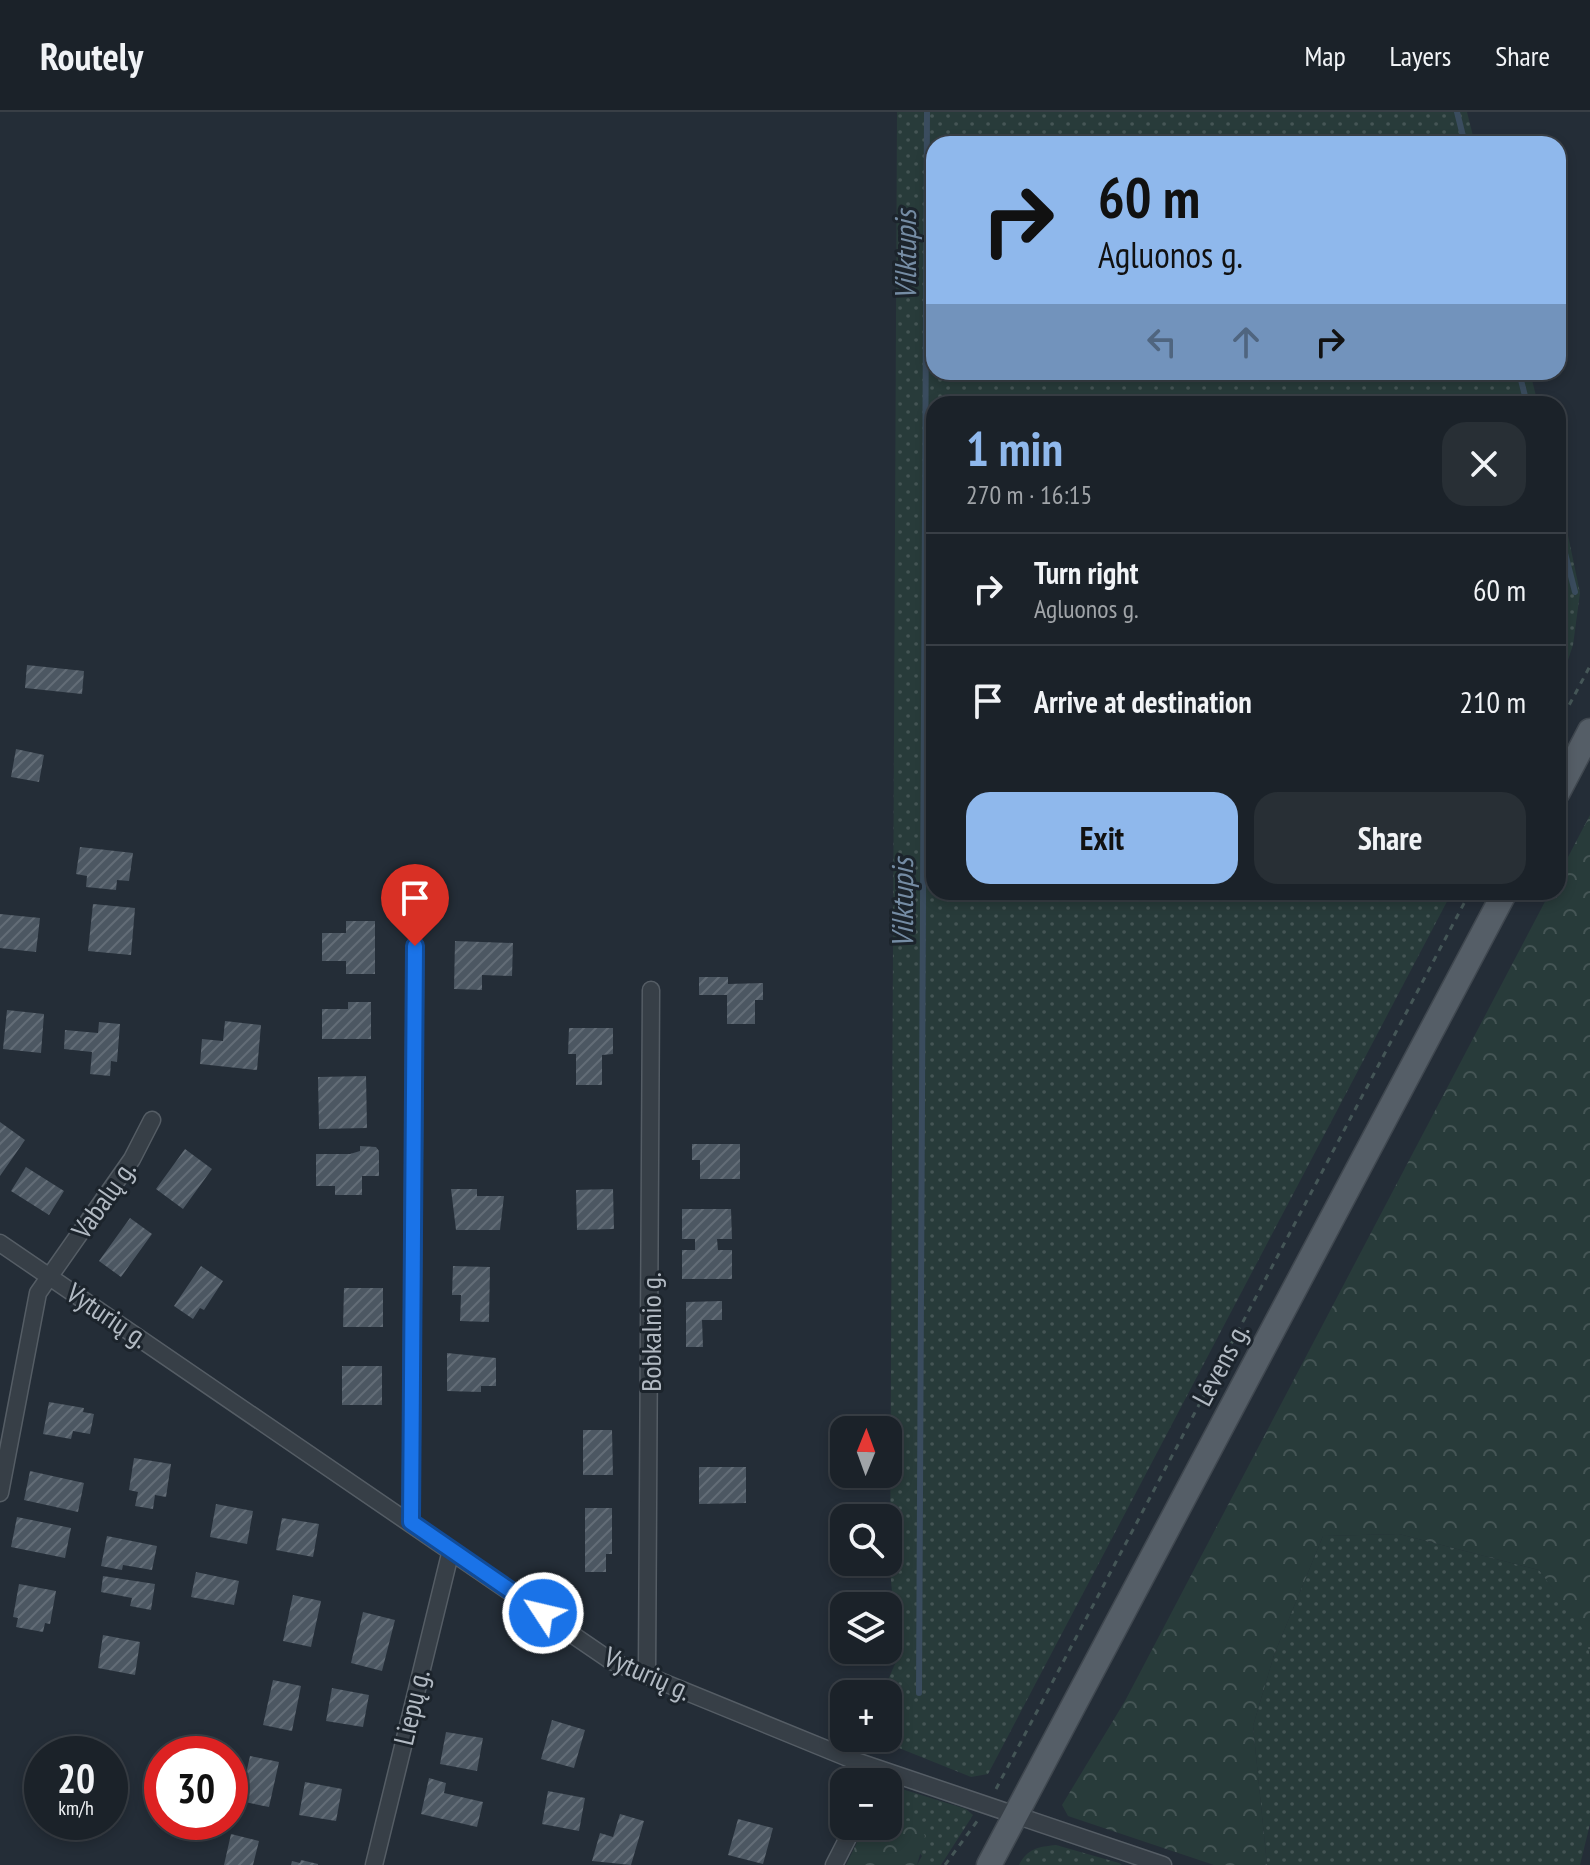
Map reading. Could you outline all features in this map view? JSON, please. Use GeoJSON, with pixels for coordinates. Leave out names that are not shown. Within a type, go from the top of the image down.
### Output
{"type":"FeatureCollection","features":[{"type":"Feature","properties":{"kind":"main road"},"geometry":{"type":"LineString","coordinates":[[1566,777],[1590,731]]}},
{"type":"Feature","properties":{"kind":"main road","name":"Lėvens g."},"geometry":{"type":"LineString","coordinates":[[989,1865],[1501,900]]}},
{"type":"Feature","properties":{"kind":"street"},"geometry":{"type":"LineString","coordinates":[[411,1522],[415,946]]}},
{"type":"Feature","properties":{"kind":"street","name":"Bobkalnio g."},"geometry":{"type":"LineString","coordinates":[[647,1675],[651,990]]}},
{"type":"Feature","properties":{"kind":"street","name":"Vabalų g."},"geometry":{"type":"LineString","coordinates":[[0,1493],[38,1293],[132,1159],[152,1120]]}},
{"type":"Feature","properties":{"kind":"street","name":"Vyturių g."},"geometry":{"type":"LineString","coordinates":[[0,1243],[611,1661],[861,1768]]}},
{"type":"Feature","properties":{"kind":"street","name":"Liepų g."},"geometry":{"type":"LineString","coordinates":[[374,1865],[451,1550]]}},
{"type":"Feature","properties":{"kind":"street","name":"Vyturių g."},"geometry":{"type":"LineString","coordinates":[[902,1783],[988,1807],[1159,1864]]}},
{"type":"Feature","properties":{"kind":"street"},"geometry":{"type":"LineString","coordinates":[[834,1865],[847,1840]]}},
{"type":"Feature","properties":{"kind":"path"},"geometry":{"type":"LineString","coordinates":[[1566,711],[1590,666]]}},
{"type":"Feature","properties":{"kind":"path"},"geometry":{"type":"LineString","coordinates":[[945,1865],[988,1807],[1466,900]]}},
{"type":"Feature","properties":{"kind":"green space"},"geometry":{"type":"Polygon","coordinates":[[[897,112],[1467,112],[1473,136],[926,136],[926,380],[1532,380],[1536,396],[926,396],[926,900],[1448,900],[988,1774],[971,1777],[902,1749],[902,1680],[888,1680],[895,1664],[902,1664],[902,1592],[892,1592],[891,1576],[902,1576],[902,1504],[890,1504],[890,1488],[902,1488],[902,1416],[891,1416],[897,112]]]}},
{"type":"Feature","properties":{"kind":"green space"},"geometry":{"type":"Polygon","coordinates":[[[1566,526],[1580,593],[1573,645],[1566,666],[1566,526]]]}},
{"type":"Feature","properties":{"kind":"green space"},"geometry":{"type":"Polygon","coordinates":[[[1590,815],[1590,1656],[1584,1631],[1539,1570],[1399,1534],[1323,1536],[1274,1655],[1253,1726],[1267,1865],[1214,1865],[1068,1816],[1062,1805],[1125,1701],[1546,900],[1566,900],[1566,861],[1590,815]]]}},
{"type":"Feature","properties":{"kind":"green space"},"geometry":{"type":"Polygon","coordinates":[[[1399,1534],[1539,1570],[1585,1631],[1590,1656],[1590,1824],[1580,1865],[1267,1865],[1253,1726],[1274,1655],[1323,1536],[1399,1534]]]}},
{"type":"Feature","properties":{"kind":"green space"},"geometry":{"type":"Polygon","coordinates":[[[902,1789],[966,1809],[973,1815],[941,1865],[917,1865],[922,1856],[902,1831],[902,1789]]]}},
{"type":"Feature","properties":{"kind":"green space"},"geometry":{"type":"Polygon","coordinates":[[[902,1821],[915,1821],[925,1836],[917,1865],[846,1865],[858,1840],[902,1840],[902,1821]]]}},
{"type":"Feature","properties":{"kind":"green space"},"geometry":{"type":"Polygon","coordinates":[[[1056,1845],[1122,1865],[1019,1865],[1034,1849],[1056,1845]]]}},
{"type":"Feature","properties":{"kind":"building"},"geometry":{"type":"Polygon","coordinates":[[[27,665],[84,671],[82,694],[25,688],[27,665]]]}},
{"type":"Feature","properties":{"kind":"building"},"geometry":{"type":"Polygon","coordinates":[[[16,749],[44,755],[39,782],[11,777],[16,749]]]}},
{"type":"Feature","properties":{"kind":"building"},"geometry":{"type":"Polygon","coordinates":[[[80,847],[133,853],[129,881],[117,880],[116,890],[86,887],[87,876],[76,874],[80,847]]]}},
{"type":"Feature","properties":{"kind":"building"},"geometry":{"type":"Polygon","coordinates":[[[93,904],[135,908],[131,955],[88,951],[93,904]]]}},
{"type":"Feature","properties":{"kind":"building"},"geometry":{"type":"Polygon","coordinates":[[[0,914],[40,918],[36,952],[0,948],[0,914]]]}},
{"type":"Feature","properties":{"kind":"building"},"geometry":{"type":"Polygon","coordinates":[[[346,921],[375,921],[375,974],[346,974],[346,961],[322,961],[322,933],[346,933],[346,921]]]}},
{"type":"Feature","properties":{"kind":"building"},"geometry":{"type":"Polygon","coordinates":[[[455,941],[513,943],[512,976],[482,975],[482,990],[454,989],[455,941]]]}},
{"type":"Feature","properties":{"kind":"building"},"geometry":{"type":"Polygon","coordinates":[[[699,977],[728,977],[728,984],[763,983],[763,1000],[755,1000],[755,1024],[727,1024],[727,995],[699,995],[699,977]]]}},
{"type":"Feature","properties":{"kind":"building"},"geometry":{"type":"Polygon","coordinates":[[[348,1002],[371,1002],[371,1039],[322,1039],[322,1009],[348,1009],[348,1002]]]}},
{"type":"Feature","properties":{"kind":"building"},"geometry":{"type":"Polygon","coordinates":[[[7,1010],[44,1014],[41,1053],[3,1049],[7,1010]]]}},
{"type":"Feature","properties":{"kind":"building"},"geometry":{"type":"Polygon","coordinates":[[[225,1021],[261,1025],[257,1070],[200,1064],[202,1039],[223,1041],[225,1021]]]}},
{"type":"Feature","properties":{"kind":"building"},"geometry":{"type":"Polygon","coordinates":[[[99,1022],[120,1024],[117,1062],[111,1061],[110,1076],[90,1074],[92,1052],[64,1049],[65,1030],[98,1033],[99,1022]]]}},
{"type":"Feature","properties":{"kind":"building"},"geometry":{"type":"Polygon","coordinates":[[[569,1028],[613,1028],[613,1054],[602,1055],[602,1085],[576,1085],[576,1054],[568,1054],[569,1028]]]}},
{"type":"Feature","properties":{"kind":"building"},"geometry":{"type":"Polygon","coordinates":[[[366,1076],[367,1128],[319,1129],[318,1077],[366,1076]]]}},
{"type":"Feature","properties":{"kind":"building"},"geometry":{"type":"Polygon","coordinates":[[[0,1122],[25,1140],[0,1176],[0,1122]]]}},
{"type":"Feature","properties":{"kind":"building"},"geometry":{"type":"Polygon","coordinates":[[[692,1144],[740,1144],[740,1179],[700,1179],[700,1160],[692,1160],[692,1144]]]}},
{"type":"Feature","properties":{"kind":"building"},"geometry":{"type":"Polygon","coordinates":[[[360,1146],[376,1147],[379,1151],[379,1176],[362,1176],[362,1195],[335,1195],[335,1186],[316,1186],[316,1154],[350,1154],[360,1151],[360,1146]]]}},
{"type":"Feature","properties":{"kind":"building"},"geometry":{"type":"Polygon","coordinates":[[[185,1149],[212,1169],[183,1209],[156,1189],[185,1149]]]}},
{"type":"Feature","properties":{"kind":"building"},"geometry":{"type":"Polygon","coordinates":[[[26,1167],[64,1191],[49,1215],[11,1191],[26,1167]]]}},
{"type":"Feature","properties":{"kind":"building"},"geometry":{"type":"Polygon","coordinates":[[[451,1189],[477,1189],[477,1196],[504,1196],[500,1230],[456,1230],[451,1189]]]}},
{"type":"Feature","properties":{"kind":"building"},"geometry":{"type":"Polygon","coordinates":[[[613,1189],[614,1229],[577,1230],[576,1190],[613,1189]]]}},
{"type":"Feature","properties":{"kind":"building"},"geometry":{"type":"Polygon","coordinates":[[[682,1209],[731,1209],[732,1239],[717,1239],[718,1250],[732,1250],[732,1279],[682,1279],[682,1250],[695,1250],[695,1239],[682,1239],[682,1209]]]}},
{"type":"Feature","properties":{"kind":"building"},"geometry":{"type":"Polygon","coordinates":[[[130,1218],[152,1234],[121,1277],[99,1261],[130,1218]]]}},
{"type":"Feature","properties":{"kind":"building"},"geometry":{"type":"Polygon","coordinates":[[[201,1266],[223,1281],[204,1310],[200,1308],[193,1319],[174,1306],[201,1266]]]}},
{"type":"Feature","properties":{"kind":"building"},"geometry":{"type":"Polygon","coordinates":[[[453,1266],[490,1267],[489,1322],[460,1321],[461,1295],[452,1295],[453,1266]]]}},
{"type":"Feature","properties":{"kind":"building"},"geometry":{"type":"Polygon","coordinates":[[[344,1288],[383,1288],[383,1327],[343,1327],[344,1288]]]}},
{"type":"Feature","properties":{"kind":"building"},"geometry":{"type":"Polygon","coordinates":[[[722,1301],[722,1320],[702,1320],[703,1347],[686,1347],[686,1302],[722,1301]]]}},
{"type":"Feature","properties":{"kind":"building"},"geometry":{"type":"Polygon","coordinates":[[[447,1353],[496,1358],[496,1386],[481,1386],[481,1392],[447,1391],[447,1353]]]}},
{"type":"Feature","properties":{"kind":"building"},"geometry":{"type":"Polygon","coordinates":[[[342,1366],[382,1366],[382,1405],[342,1405],[342,1366]]]}},
{"type":"Feature","properties":{"kind":"building"},"geometry":{"type":"Polygon","coordinates":[[[49,1402],[84,1408],[83,1412],[94,1414],[90,1434],[73,1431],[71,1439],[43,1434],[49,1402]]]}},
{"type":"Feature","properties":{"kind":"building"},"geometry":{"type":"Polygon","coordinates":[[[583,1430],[612,1430],[613,1475],[583,1475],[583,1430]]]}},
{"type":"Feature","properties":{"kind":"building"},"geometry":{"type":"Polygon","coordinates":[[[134,1458],[171,1464],[166,1497],[155,1495],[153,1509],[135,1506],[138,1492],[129,1490],[134,1458]]]}},
{"type":"Feature","properties":{"kind":"building"},"geometry":{"type":"Polygon","coordinates":[[[699,1467],[746,1467],[746,1503],[699,1504],[699,1467]]]}},
{"type":"Feature","properties":{"kind":"building"},"geometry":{"type":"Polygon","coordinates":[[[30,1471],[84,1483],[78,1512],[24,1500],[30,1471]]]}},
{"type":"Feature","properties":{"kind":"building"},"geometry":{"type":"Polygon","coordinates":[[[216,1504],[253,1511],[247,1544],[210,1537],[216,1504]]]}},
{"type":"Feature","properties":{"kind":"building"},"geometry":{"type":"Polygon","coordinates":[[[585,1508],[612,1508],[612,1554],[606,1554],[606,1572],[585,1572],[585,1508]]]}},
{"type":"Feature","properties":{"kind":"building"},"geometry":{"type":"Polygon","coordinates":[[[17,1517],[71,1528],[65,1558],[11,1547],[17,1517]]]}},
{"type":"Feature","properties":{"kind":"building"},"geometry":{"type":"Polygon","coordinates":[[[282,1518],[319,1524],[313,1557],[276,1550],[282,1518]]]}},
{"type":"Feature","properties":{"kind":"building"},"geometry":{"type":"Polygon","coordinates":[[[107,1536],[157,1546],[152,1570],[123,1565],[122,1570],[101,1566],[107,1536]]]}},
{"type":"Feature","properties":{"kind":"building"},"geometry":{"type":"Polygon","coordinates":[[[196,1572],[239,1581],[234,1605],[191,1597],[196,1572]]]}},
{"type":"Feature","properties":{"kind":"building"},"geometry":{"type":"Polygon","coordinates":[[[103,1576],[155,1584],[151,1610],[130,1606],[132,1598],[101,1592],[103,1576]]]}},
{"type":"Feature","properties":{"kind":"building"},"geometry":{"type":"Polygon","coordinates":[[[19,1584],[56,1591],[50,1624],[45,1623],[43,1632],[16,1627],[18,1618],[13,1617],[19,1584]]]}},
{"type":"Feature","properties":{"kind":"building"},"geometry":{"type":"Polygon","coordinates":[[[293,1595],[321,1601],[311,1647],[283,1641],[293,1595]]]}},
{"type":"Feature","properties":{"kind":"building"},"geometry":{"type":"Polygon","coordinates":[[[363,1612],[395,1620],[382,1671],[351,1663],[363,1612]]]}},
{"type":"Feature","properties":{"kind":"building"},"geometry":{"type":"Polygon","coordinates":[[[103,1635],[140,1642],[135,1675],[98,1668],[103,1635]]]}},
{"type":"Feature","properties":{"kind":"building"},"geometry":{"type":"Polygon","coordinates":[[[273,1680],[301,1686],[292,1731],[263,1725],[273,1680]]]}},
{"type":"Feature","properties":{"kind":"building"},"geometry":{"type":"Polygon","coordinates":[[[332,1688],[369,1695],[363,1727],[326,1721],[332,1688]]]}},
{"type":"Feature","properties":{"kind":"building"},"geometry":{"type":"Polygon","coordinates":[[[552,1720],[585,1730],[574,1768],[541,1759],[552,1720]]]}},
{"type":"Feature","properties":{"kind":"building"},"geometry":{"type":"Polygon","coordinates":[[[446,1732],[483,1738],[477,1771],[440,1764],[446,1732]]]}},
{"type":"Feature","properties":{"kind":"building"},"geometry":{"type":"Polygon","coordinates":[[[250,1756],[279,1762],[269,1807],[248,1803],[250,1756]]]}},
{"type":"Feature","properties":{"kind":"building"},"geometry":{"type":"Polygon","coordinates":[[[429,1778],[446,1783],[444,1793],[483,1802],[477,1827],[421,1814],[429,1778]]]}},
{"type":"Feature","properties":{"kind":"building"},"geometry":{"type":"Polygon","coordinates":[[[305,1782],[342,1789],[336,1821],[299,1815],[305,1782]]]}},
{"type":"Feature","properties":{"kind":"building"},"geometry":{"type":"Polygon","coordinates":[[[548,1791],[585,1798],[579,1831],[542,1824],[548,1791]]]}},
{"type":"Feature","properties":{"kind":"building"},"geometry":{"type":"Polygon","coordinates":[[[620,1814],[644,1821],[631,1865],[592,1861],[600,1833],[613,1837],[620,1814]]]}},
{"type":"Feature","properties":{"kind":"building"},"geometry":{"type":"Polygon","coordinates":[[[738,1819],[773,1828],[763,1864],[728,1855],[738,1819]]]}},
{"type":"Feature","properties":{"kind":"building"},"geometry":{"type":"Polygon","coordinates":[[[230,1840],[259,1841],[253,1865],[224,1865],[230,1840]]]}},
{"type":"Feature","properties":{"kind":"building"},"geometry":{"type":"Polygon","coordinates":[[[301,1860],[318,1865],[291,1865],[292,1861],[300,1863],[301,1860]]]}},
{"type":"Feature","properties":{"kind":"waterway","name":"Vilktupis"},"geometry":{"type":"LineString","coordinates":[[927,112],[927,136]]}},
{"type":"Feature","properties":{"kind":"waterway"},"geometry":{"type":"LineString","coordinates":[[1457,112],[1463,136]]}},
{"type":"Feature","properties":{"kind":"waterway","name":"Vilktupis"},"geometry":{"type":"LineString","coordinates":[[919,1693],[926,310]]}},
{"type":"Feature","properties":{"kind":"waterway"},"geometry":{"type":"LineString","coordinates":[[1521,380],[1525,396]]}},
{"type":"Feature","properties":{"kind":"waterway"},"geometry":{"type":"LineString","coordinates":[[1566,557],[1575,592]]}},
{"type":"Feature","properties":{"kind":"route"},"geometry":{"type":"LineString","coordinates":[[415,946],[411,1522],[543,1613]]}}]}
